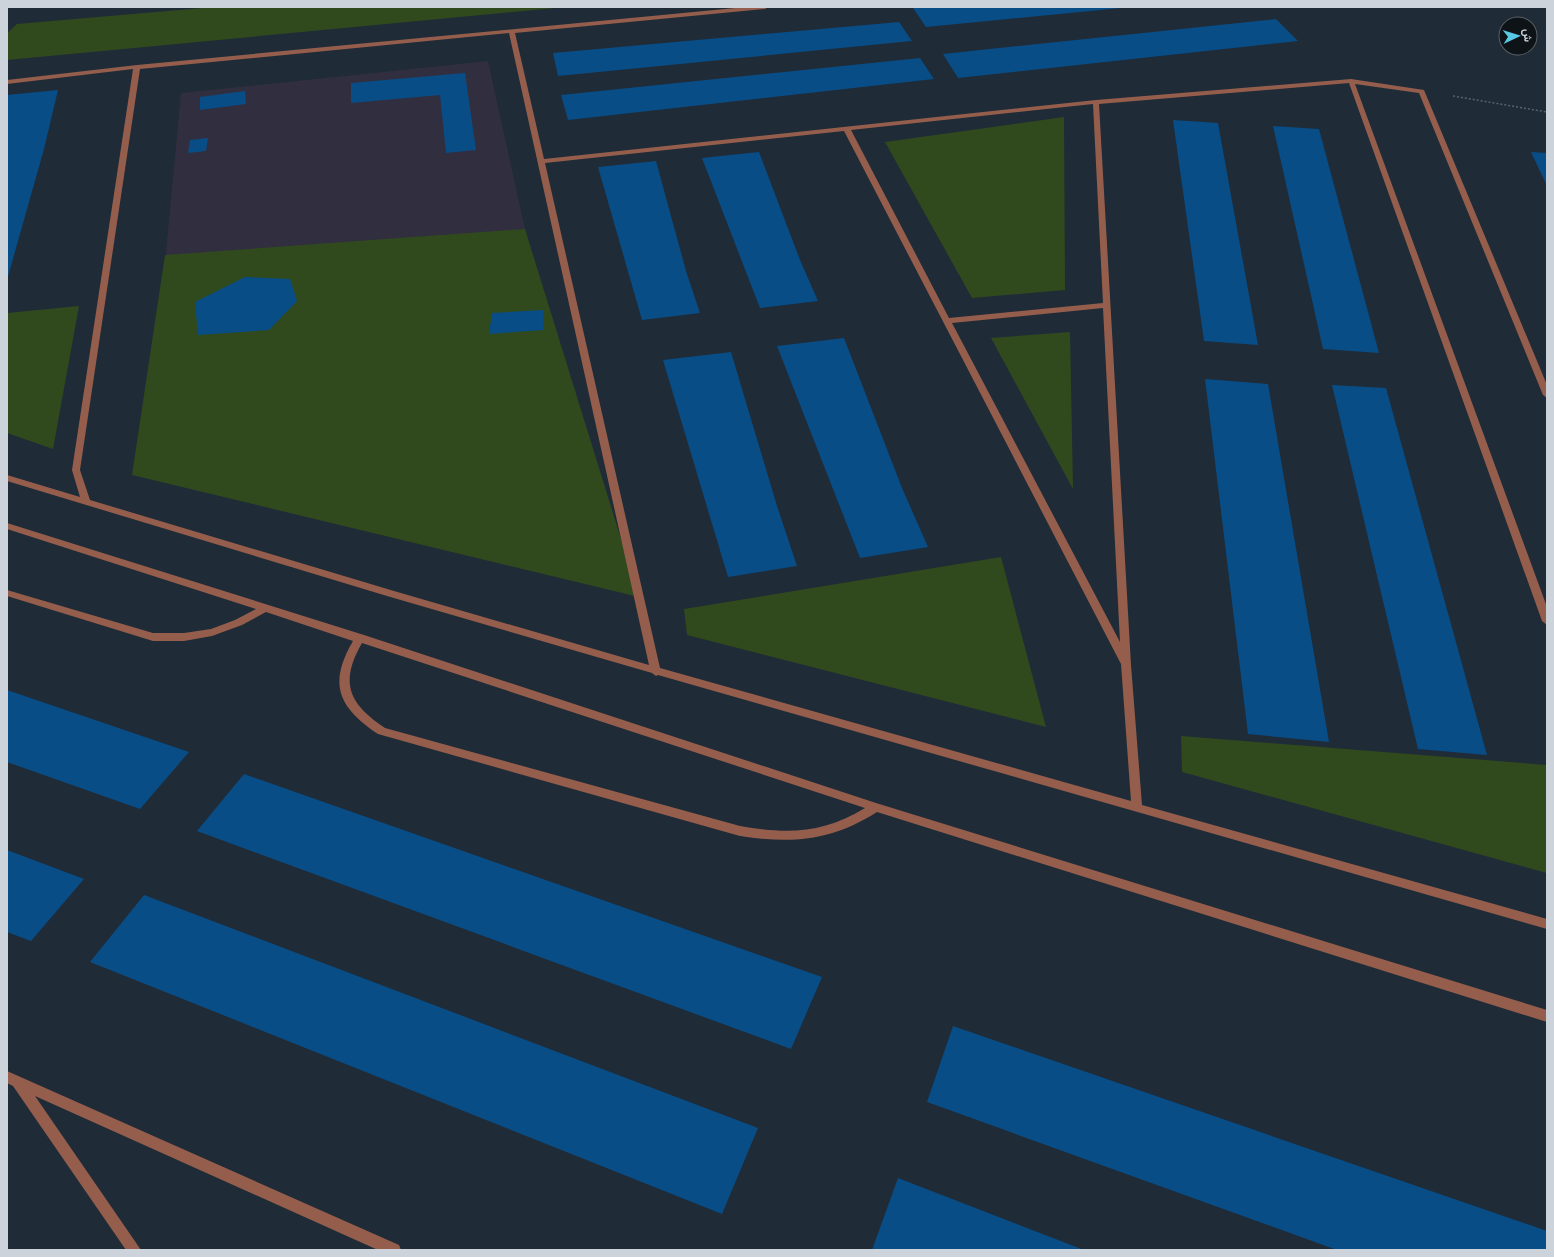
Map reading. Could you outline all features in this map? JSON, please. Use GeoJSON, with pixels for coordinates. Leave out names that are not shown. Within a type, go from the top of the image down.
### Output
{"type":"FeatureCollection","features":[{"type":"Feature","properties":{"kind":"street"},"geometry":{"type":"LineString","coordinates":[[7,82],[137,67],[765,7]]}},
{"type":"Feature","properties":{"kind":"street"},"geometry":{"type":"LineString","coordinates":[[512,31],[656,672]]}},
{"type":"Feature","properties":{"kind":"street"},"geometry":{"type":"LineString","coordinates":[[86,502],[76,470],[137,67]]}},
{"type":"Feature","properties":{"kind":"street"},"geometry":{"type":"LineString","coordinates":[[542,161],[1096,102],[1351,81],[1422,91],[1547,395]]}},
{"type":"Feature","properties":{"kind":"street"},"geometry":{"type":"LineString","coordinates":[[1351,81],[1547,620]]}},
{"type":"Feature","properties":{"kind":"street"},"geometry":{"type":"LineString","coordinates":[[1096,102],[1126,665],[1137,807]]}},
{"type":"Feature","properties":{"kind":"street"},"geometry":{"type":"LineString","coordinates":[[846,128],[1126,665]]}},
{"type":"Feature","properties":{"kind":"street"},"geometry":{"type":"LineString","coordinates":[[946,321],[1107,305]]}},
{"type":"Feature","properties":{"kind":"street"},"geometry":{"type":"LineString","coordinates":[[7,478],[656,672],[1547,924]]}},
{"type":"Feature","properties":{"kind":"street"},"geometry":{"type":"LineString","coordinates":[[7,526],[360,638],[876,808],[1547,1016]]}},
{"type":"Feature","properties":{"kind":"street"},"geometry":{"type":"LineString","coordinates":[[7,593],[153,637],[191,637],[231,627],[265,608]]}},
{"type":"Feature","properties":{"kind":"street"},"geometry":{"type":"LineString","coordinates":[[360,638],[350,652],[345,667],[344,682],[346,697],[366,722],[382,731],[740,831],[764,835],[789,837],[813,835],[837,829],[858,820],[876,808]]}},
{"type":"Feature","properties":{"kind":"street"},"geometry":{"type":"LineString","coordinates":[[12,1079],[134,1250]]}},
{"type":"Feature","properties":{"kind":"street"},"geometry":{"type":"LineString","coordinates":[[12,1079],[394,1250]]}},
{"type":"Feature","properties":{"kind":"path"},"geometry":{"type":"LineString","coordinates":[[1422,91],[1547,112]]}},
{"type":"Feature","properties":{"kind":"shaded area"},"geometry":{"type":"Polygon","coordinates":[[[488,61],[525,229],[164,273],[181,93],[488,61]]]}},
{"type":"Feature","properties":{"kind":"green space"},"geometry":{"type":"Polygon","coordinates":[[[214,7],[566,7],[7,60],[7,33],[17,24],[214,7]]]}},
{"type":"Feature","properties":{"kind":"green space"},"geometry":{"type":"Polygon","coordinates":[[[1064,117],[1065,290],[972,298],[885,142],[1064,117]]]}},
{"type":"Feature","properties":{"kind":"green space"},"geometry":{"type":"Polygon","coordinates":[[[525,229],[639,597],[132,475],[165,255],[525,229]]]}},
{"type":"Feature","properties":{"kind":"green space"},"geometry":{"type":"Polygon","coordinates":[[[79,306],[53,449],[7,433],[7,313],[79,306]]]}},
{"type":"Feature","properties":{"kind":"green space"},"geometry":{"type":"Polygon","coordinates":[[[1070,332],[1073,489],[991,338],[1070,332]]]}},
{"type":"Feature","properties":{"kind":"green space"},"geometry":{"type":"Polygon","coordinates":[[[1001,557],[1046,727],[687,635],[684,609],[1001,557]]]}},
{"type":"Feature","properties":{"kind":"green space"},"geometry":{"type":"Polygon","coordinates":[[[1181,736],[1547,765],[1547,873],[1182,772],[1181,736]]]}},
{"type":"Feature","properties":{"kind":"building"},"geometry":{"type":"Polygon","coordinates":[[[913,8],[1121,8],[926,27],[913,8]]]}},
{"type":"Feature","properties":{"kind":"building"},"geometry":{"type":"Polygon","coordinates":[[[1276,19],[1298,41],[958,78],[943,54],[1276,19]]]}},
{"type":"Feature","properties":{"kind":"building"},"geometry":{"type":"Polygon","coordinates":[[[899,22],[912,41],[558,76],[553,53],[899,22]]]}},
{"type":"Feature","properties":{"kind":"building"},"geometry":{"type":"Polygon","coordinates":[[[920,58],[934,79],[568,120],[561,95],[920,58]]]}},
{"type":"Feature","properties":{"kind":"building"},"geometry":{"type":"Polygon","coordinates":[[[465,73],[476,150],[446,153],[440,95],[351,103],[351,83],[465,73]]]}},
{"type":"Feature","properties":{"kind":"building"},"geometry":{"type":"Polygon","coordinates":[[[58,90],[44,149],[7,280],[7,95],[58,90]]]}},
{"type":"Feature","properties":{"kind":"building"},"geometry":{"type":"Polygon","coordinates":[[[245,91],[246,104],[200,110],[200,97],[245,91]]]}},
{"type":"Feature","properties":{"kind":"building"},"geometry":{"type":"Polygon","coordinates":[[[1173,120],[1218,123],[1258,345],[1204,341],[1173,120]]]}},
{"type":"Feature","properties":{"kind":"building"},"geometry":{"type":"Polygon","coordinates":[[[1273,126],[1319,129],[1379,353],[1323,349],[1273,126]]]}},
{"type":"Feature","properties":{"kind":"building"},"geometry":{"type":"Polygon","coordinates":[[[208,138],[206,151],[188,153],[190,140],[208,138]]]}},
{"type":"Feature","properties":{"kind":"building"},"geometry":{"type":"Polygon","coordinates":[[[759,152],[800,260],[818,301],[760,308],[702,158],[759,152]]]}},
{"type":"Feature","properties":{"kind":"building"},"geometry":{"type":"Polygon","coordinates":[[[1531,152],[1547,153],[1547,186],[1531,152]]]}},
{"type":"Feature","properties":{"kind":"building"},"geometry":{"type":"Polygon","coordinates":[[[656,161],[686,271],[700,313],[642,320],[598,167],[656,161]]]}},
{"type":"Feature","properties":{"kind":"building"},"geometry":{"type":"Polygon","coordinates":[[[245,277],[290,279],[297,301],[269,330],[198,335],[195,302],[245,277]]]}},
{"type":"Feature","properties":{"kind":"building"},"geometry":{"type":"Polygon","coordinates":[[[543,310],[543,330],[489,334],[492,313],[543,310]]]}},
{"type":"Feature","properties":{"kind":"building"},"geometry":{"type":"Polygon","coordinates":[[[844,338],[902,488],[928,547],[860,558],[777,346],[844,338]]]}},
{"type":"Feature","properties":{"kind":"building"},"geometry":{"type":"Polygon","coordinates":[[[731,352],[777,506],[797,566],[728,577],[663,360],[731,352]]]}},
{"type":"Feature","properties":{"kind":"building"},"geometry":{"type":"Polygon","coordinates":[[[1205,379],[1268,384],[1329,742],[1248,734],[1205,379]]]}},
{"type":"Feature","properties":{"kind":"building"},"geometry":{"type":"Polygon","coordinates":[[[1332,385],[1386,388],[1487,755],[1418,749],[1332,385]]]}},
{"type":"Feature","properties":{"kind":"building"},"geometry":{"type":"Polygon","coordinates":[[[7,690],[189,752],[140,809],[7,762],[7,690]]]}},
{"type":"Feature","properties":{"kind":"building"},"geometry":{"type":"Polygon","coordinates":[[[244,774],[822,977],[791,1049],[197,831],[244,774]]]}},
{"type":"Feature","properties":{"kind":"building"},"geometry":{"type":"Polygon","coordinates":[[[7,850],[84,879],[31,941],[7,932],[7,850]]]}},
{"type":"Feature","properties":{"kind":"building"},"geometry":{"type":"Polygon","coordinates":[[[144,895],[758,1128],[722,1214],[90,962],[144,895]]]}},
{"type":"Feature","properties":{"kind":"building"},"geometry":{"type":"Polygon","coordinates":[[[953,1026],[1547,1231],[1547,1250],[1337,1250],[927,1102],[953,1026]]]}},
{"type":"Feature","properties":{"kind":"building"},"geometry":{"type":"Polygon","coordinates":[[[898,1178],[1084,1250],[872,1250],[898,1178]]]}}]}
